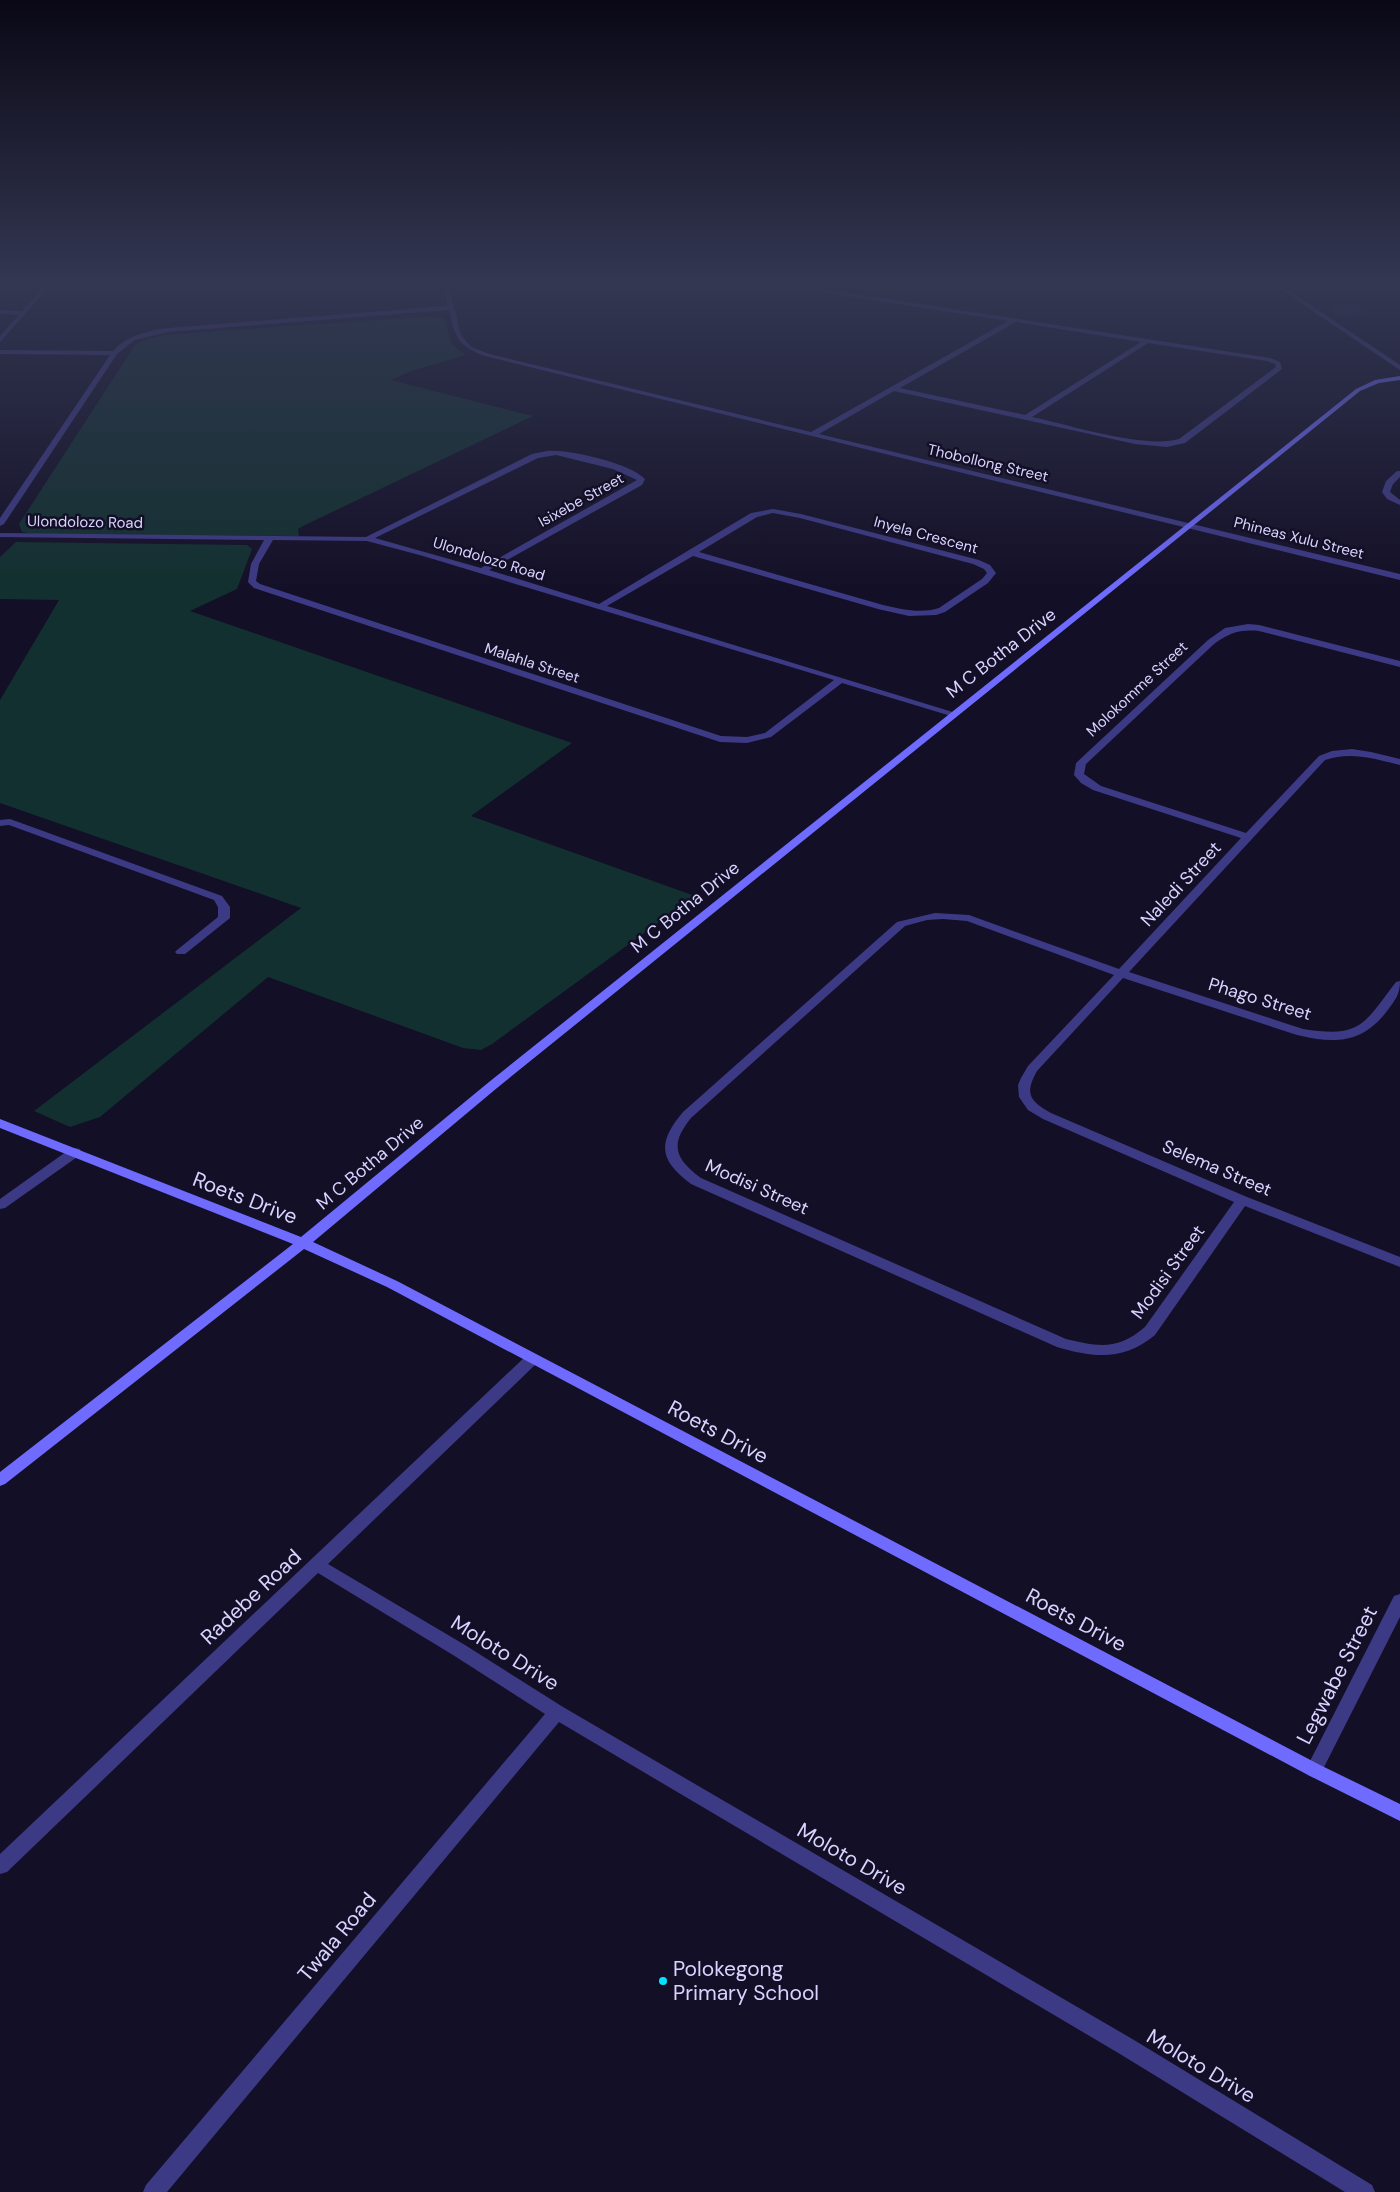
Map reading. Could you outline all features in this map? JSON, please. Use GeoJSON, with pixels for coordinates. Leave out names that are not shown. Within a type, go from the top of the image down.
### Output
{"type":"FeatureCollection","features":[{"type":"Feature","properties":{"kind":"street"},"geometry":{"type":"LineString","coordinates":[[0,524],[94,385]]}},
{"type":"Feature","properties":{"kind":"street","name":"Thobollong Street"},"geometry":{"type":"LineString","coordinates":[[610,385],[1192,526]]}},
{"type":"Feature","properties":{"kind":"street"},"geometry":{"type":"LineString","coordinates":[[811,435],[901,385]]}},
{"type":"Feature","properties":{"kind":"street"},"geometry":{"type":"LineString","coordinates":[[1027,417],[1077,385]]}},
{"type":"Feature","properties":{"kind":"street"},"geometry":{"type":"LineString","coordinates":[[895,389],[1135,442],[1158,445],[1175,444],[1182,441],[1258,385]]}},
{"type":"Feature","properties":{"kind":"street","name":"M C Botha Drive"},"geometry":{"type":"LineString","coordinates":[[0,1480],[303,1243],[493,1085],[954,714],[1192,526],[1358,390],[1368,385]]}},
{"type":"Feature","properties":{"kind":"street","name":"Isixebe Street"},"geometry":{"type":"LineString","coordinates":[[368,539],[535,456],[552,453],[567,454],[629,471],[640,479],[638,483],[630,488],[481,571]]}},
{"type":"Feature","properties":{"kind":"street"},"geometry":{"type":"LineString","coordinates":[[1400,473],[1389,483],[1386,492],[1400,503]]}},
{"type":"Feature","properties":{"kind":"street","name":"Inyela Crescent"},"geometry":{"type":"LineString","coordinates":[[599,607],[754,515],[767,512],[782,512],[976,562],[987,567],[992,573],[985,581],[942,610],[933,613],[909,613],[881,607],[692,553]]}},
{"type":"Feature","properties":{"kind":"street","name":"Phineas Xulu Street"},"geometry":{"type":"LineString","coordinates":[[1192,526],[1400,577]]}},
{"type":"Feature","properties":{"kind":"street","name":"Ulondolozo Road"},"geometry":{"type":"LineString","coordinates":[[0,535],[368,539],[426,554],[954,714]]}},
{"type":"Feature","properties":{"kind":"street","name":"Malahla Street"},"geometry":{"type":"LineString","coordinates":[[270,538],[254,566],[251,576],[252,582],[257,586],[720,739],[747,740],[768,735],[840,680]]}},
{"type":"Feature","properties":{"kind":"street","name":"Molokomme Street"},"geometry":{"type":"LineString","coordinates":[[1248,838],[1097,788],[1079,775],[1081,763],[1211,642],[1228,630],[1248,627],[1271,630],[1400,664]]}},
{"type":"Feature","properties":{"kind":"street","name":"Naledi Street"},"geometry":{"type":"LineString","coordinates":[[1025,1099],[1023,1089],[1032,1069],[1322,758],[1336,753],[1352,752],[1400,762]]}},
{"type":"Feature","properties":{"kind":"street"},"geometry":{"type":"LineString","coordinates":[[0,822],[10,822],[218,898],[224,907],[224,918],[181,952]]}},
{"type":"Feature","properties":{"kind":"street","name":"Modisi Street"},"geometry":{"type":"LineString","coordinates":[[1120,973],[970,918],[938,915],[901,924],[688,1115],[673,1134],[670,1144],[671,1155],[678,1167],[696,1181],[1062,1343],[1094,1349],[1119,1349],[1135,1343],[1150,1331],[1242,1200]]}},
{"type":"Feature","properties":{"kind":"street","name":"Phago Street"},"geometry":{"type":"LineString","coordinates":[[1120,973],[1301,1032],[1338,1036],[1355,1033],[1366,1027],[1400,984]]}},
{"type":"Feature","properties":{"kind":"street","name":"Selema Street"},"geometry":{"type":"LineString","coordinates":[[1025,1099],[1032,1108],[1047,1116],[1242,1200],[1400,1262]]}},
{"type":"Feature","properties":{"kind":"street","name":"Roets Drive"},"geometry":{"type":"LineString","coordinates":[[0,1123],[157,1187],[303,1243],[392,1284],[1314,1770],[1400,1813]]}},
{"type":"Feature","properties":{"kind":"street"},"geometry":{"type":"LineString","coordinates":[[0,1205],[75,1152]]}},
{"type":"Feature","properties":{"kind":"street","name":"Radebe Road"},"geometry":{"type":"LineString","coordinates":[[0,1866],[532,1359]]}},
{"type":"Feature","properties":{"kind":"street","name":"Moloto Drive"},"geometry":{"type":"LineString","coordinates":[[317,1565],[459,1650],[557,1712],[1127,2047],[1365,2192]]}},
{"type":"Feature","properties":{"kind":"street","name":"Legwabe Street"},"geometry":{"type":"LineString","coordinates":[[1314,1770],[1400,1601]]}},
{"type":"Feature","properties":{"kind":"street","name":"Twala Road"},"geometry":{"type":"LineString","coordinates":[[153,2192],[557,1712]]}},
{"type":"Feature","properties":{"kind":"green space"},"geometry":{"type":"Polygon","coordinates":[[[109,385],[412,385],[533,416],[305,525],[298,529],[299,536],[34,534],[22,532],[19,524],[109,385]]]}},
{"type":"Feature","properties":{"kind":"green space"},"geometry":{"type":"Polygon","coordinates":[[[16,542],[247,545],[252,549],[237,589],[190,611],[572,743],[471,816],[695,896],[492,1044],[481,1050],[463,1048],[268,977],[100,1117],[70,1127],[34,1111],[301,908],[0,803],[0,700],[59,600],[0,599],[0,557],[16,542]]]}},
{"type":"Feature","properties":{"kind":"place","name":"Polokegong Primary School"},"geometry":{"type":"Point","coordinates":[663,1981]}}]}
